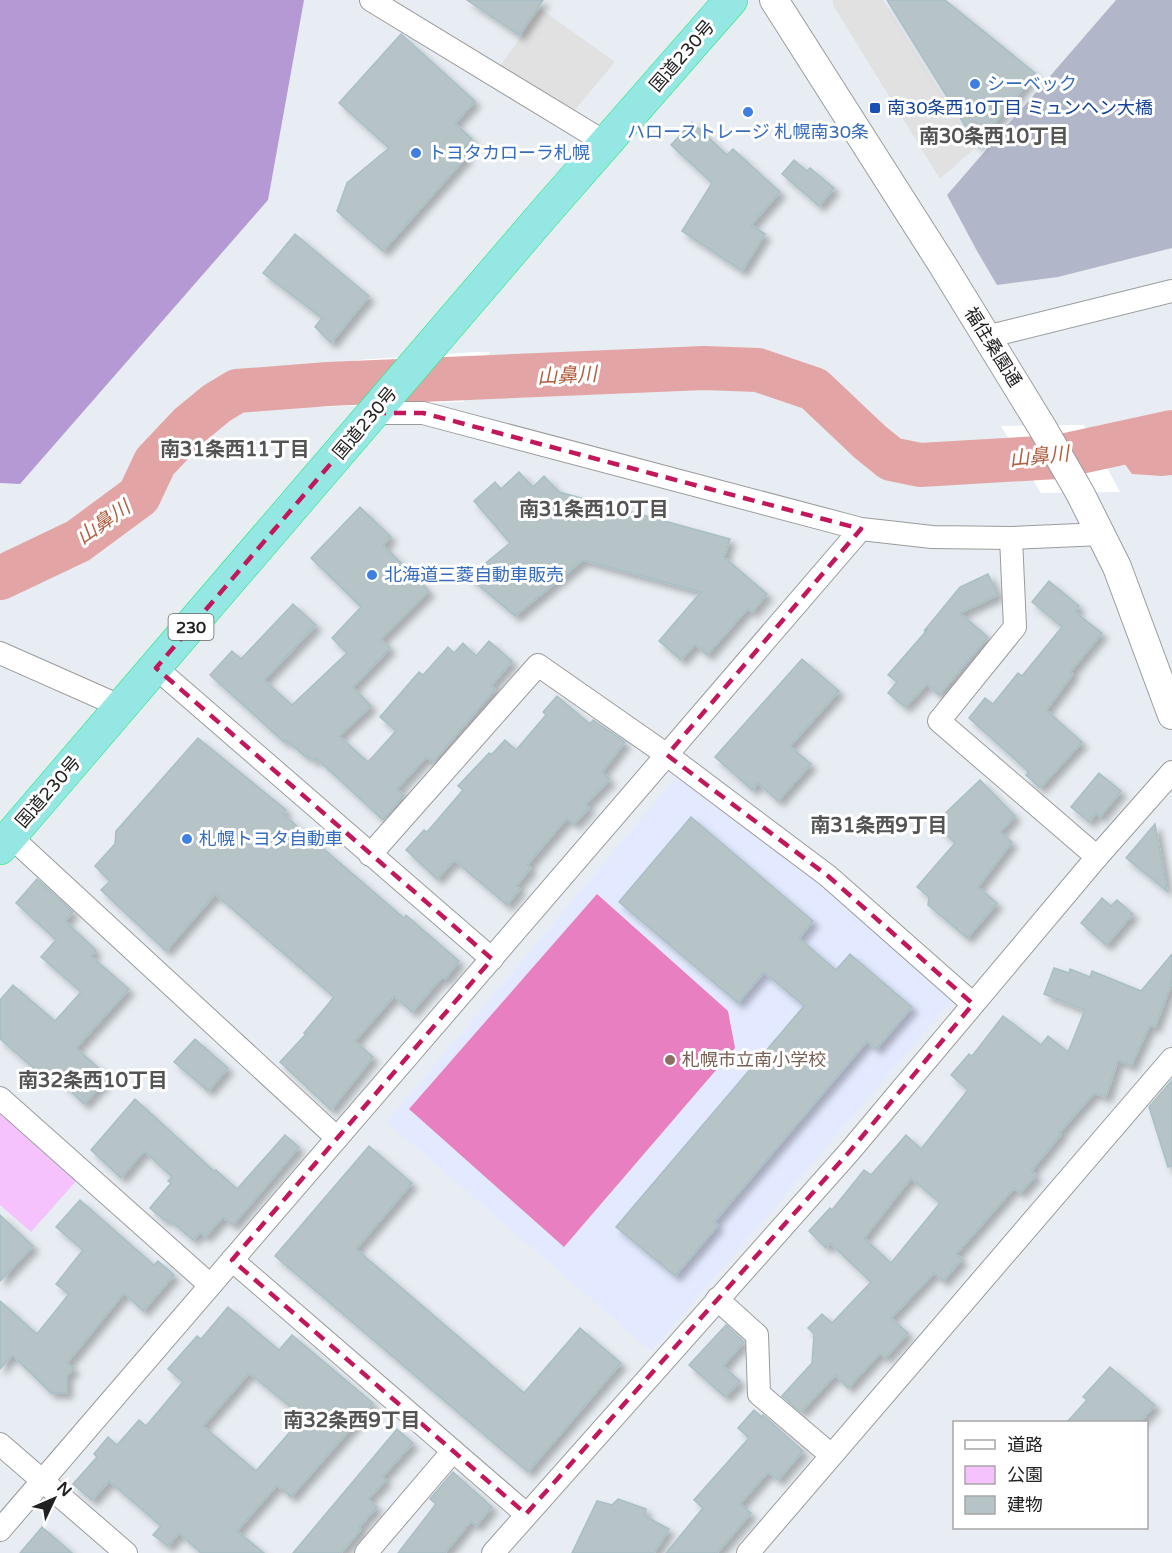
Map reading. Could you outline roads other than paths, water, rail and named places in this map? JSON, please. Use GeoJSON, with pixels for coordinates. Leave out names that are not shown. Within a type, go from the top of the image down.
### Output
{"type":"FeatureCollection","features":[{"type":"Feature","properties":{"kind":"highway","name":"国道230号"},"geometry":{"type":"LineString","coordinates":[[5,842],[730,0]]}},
{"type":"Feature","properties":{"kind":"street"},"geometry":{"type":"LineString","coordinates":[[371,0],[606,143]]}},
{"type":"Feature","properties":{"kind":"street","name":"福住桑園通"},"geometry":{"type":"LineString","coordinates":[[774,0],[1042,427],[1080,493],[1102,534],[1132,602],[1172,714]]}},
{"type":"Feature","properties":{"kind":"street"},"geometry":{"type":"LineString","coordinates":[[986,337],[1172,291]]}},
{"type":"Feature","properties":{"kind":"street"},"geometry":{"type":"LineString","coordinates":[[377,408],[423,414],[861,529],[932,537],[1011,538],[1102,534]]}},
{"type":"Feature","properties":{"kind":"street"},"geometry":{"type":"LineString","coordinates":[[0,1530],[861,529]]}},
{"type":"Feature","properties":{"kind":"street"},"geometry":{"type":"LineString","coordinates":[[1011,538],[1015,627],[939,721],[1097,857]]}},
{"type":"Feature","properties":{"kind":"street"},"geometry":{"type":"LineString","coordinates":[[0,653],[122,707]]}},
{"type":"Feature","properties":{"kind":"street"},"geometry":{"type":"LineString","coordinates":[[370,855],[538,665],[667,755],[828,876],[973,1004]]}},
{"type":"Feature","properties":{"kind":"street"},"geometry":{"type":"LineString","coordinates":[[156,668],[492,959]]}},
{"type":"Feature","properties":{"kind":"street"},"geometry":{"type":"LineString","coordinates":[[493,1553],[850,1151],[1097,857],[1172,772]]}},
{"type":"Feature","properties":{"kind":"street"},"geometry":{"type":"LineString","coordinates":[[5,842],[338,1138]]}},
{"type":"Feature","properties":{"kind":"street"},"geometry":{"type":"LineString","coordinates":[[748,1553],[1172,1059]]}},
{"type":"Feature","properties":{"kind":"street"},"geometry":{"type":"LineString","coordinates":[[0,1098],[210,1285]]}},
{"type":"Feature","properties":{"kind":"street"},"geometry":{"type":"LineString","coordinates":[[232,1260],[526,1514]]}},
{"type":"Feature","properties":{"kind":"street"},"geometry":{"type":"LineString","coordinates":[[717,1299],[757,1335],[759,1394],[831,1455]]}},
{"type":"Feature","properties":{"kind":"street"},"geometry":{"type":"LineString","coordinates":[[0,1444],[126,1553]]}},
{"type":"Feature","properties":{"kind":"street"},"geometry":{"type":"LineString","coordinates":[[366,1553],[453,1451]]}},
{"type":"Feature","properties":{"kind":"waterway","name":"山鼻川"},"geometry":{"type":"LineString","coordinates":[[0,578],[78,541],[139,496],[155,462],[189,426],[217,403],[237,391],[328,384],[704,368],[758,370],[814,389],[891,459],[920,465],[1057,457],[1172,432]]}},
{"type":"Feature","properties":{"kind":"place","name":"シーベック"},"geometry":{"type":"Point","coordinates":[975,84]}},
{"type":"Feature","properties":{"kind":"place","name":"南30条西10丁目 ミュンヘン大橋"},"geometry":{"type":"Point","coordinates":[875,108]}},
{"type":"Feature","properties":{"kind":"place","name":"ハローストレージ 札幌南30条"},"geometry":{"type":"Point","coordinates":[748,112]}},
{"type":"Feature","properties":{"kind":"place","name":"トヨタカローラ札幌"},"geometry":{"type":"Point","coordinates":[416,153]}},
{"type":"Feature","properties":{"kind":"place","name":"北海道三菱自動車販売"},"geometry":{"type":"Point","coordinates":[372,575]}},
{"type":"Feature","properties":{"kind":"place","name":"札幌トヨタ自動車"},"geometry":{"type":"Point","coordinates":[187,839]}},
{"type":"Feature","properties":{"kind":"place","name":"札幌市立南小学校"},"geometry":{"type":"Point","coordinates":[670,1060]}},
{"type":"Feature","properties":{"kind":"district","name":"南30条西10丁目"},"geometry":{"type":"Point","coordinates":[994,136]}},
{"type":"Feature","properties":{"kind":"district","name":"南31条西11丁目"},"geometry":{"type":"Point","coordinates":[235,449]}},
{"type":"Feature","properties":{"kind":"district","name":"南31条西10丁目"},"geometry":{"type":"Point","coordinates":[594,509]}},
{"type":"Feature","properties":{"kind":"district","name":"南31条西9丁目"},"geometry":{"type":"Point","coordinates":[879,825]}},
{"type":"Feature","properties":{"kind":"district","name":"南32条西10丁目"},"geometry":{"type":"Point","coordinates":[93,1080]}},
{"type":"Feature","properties":{"kind":"district","name":"南32条西9丁目"},"geometry":{"type":"Point","coordinates":[352,1420]}}]}
